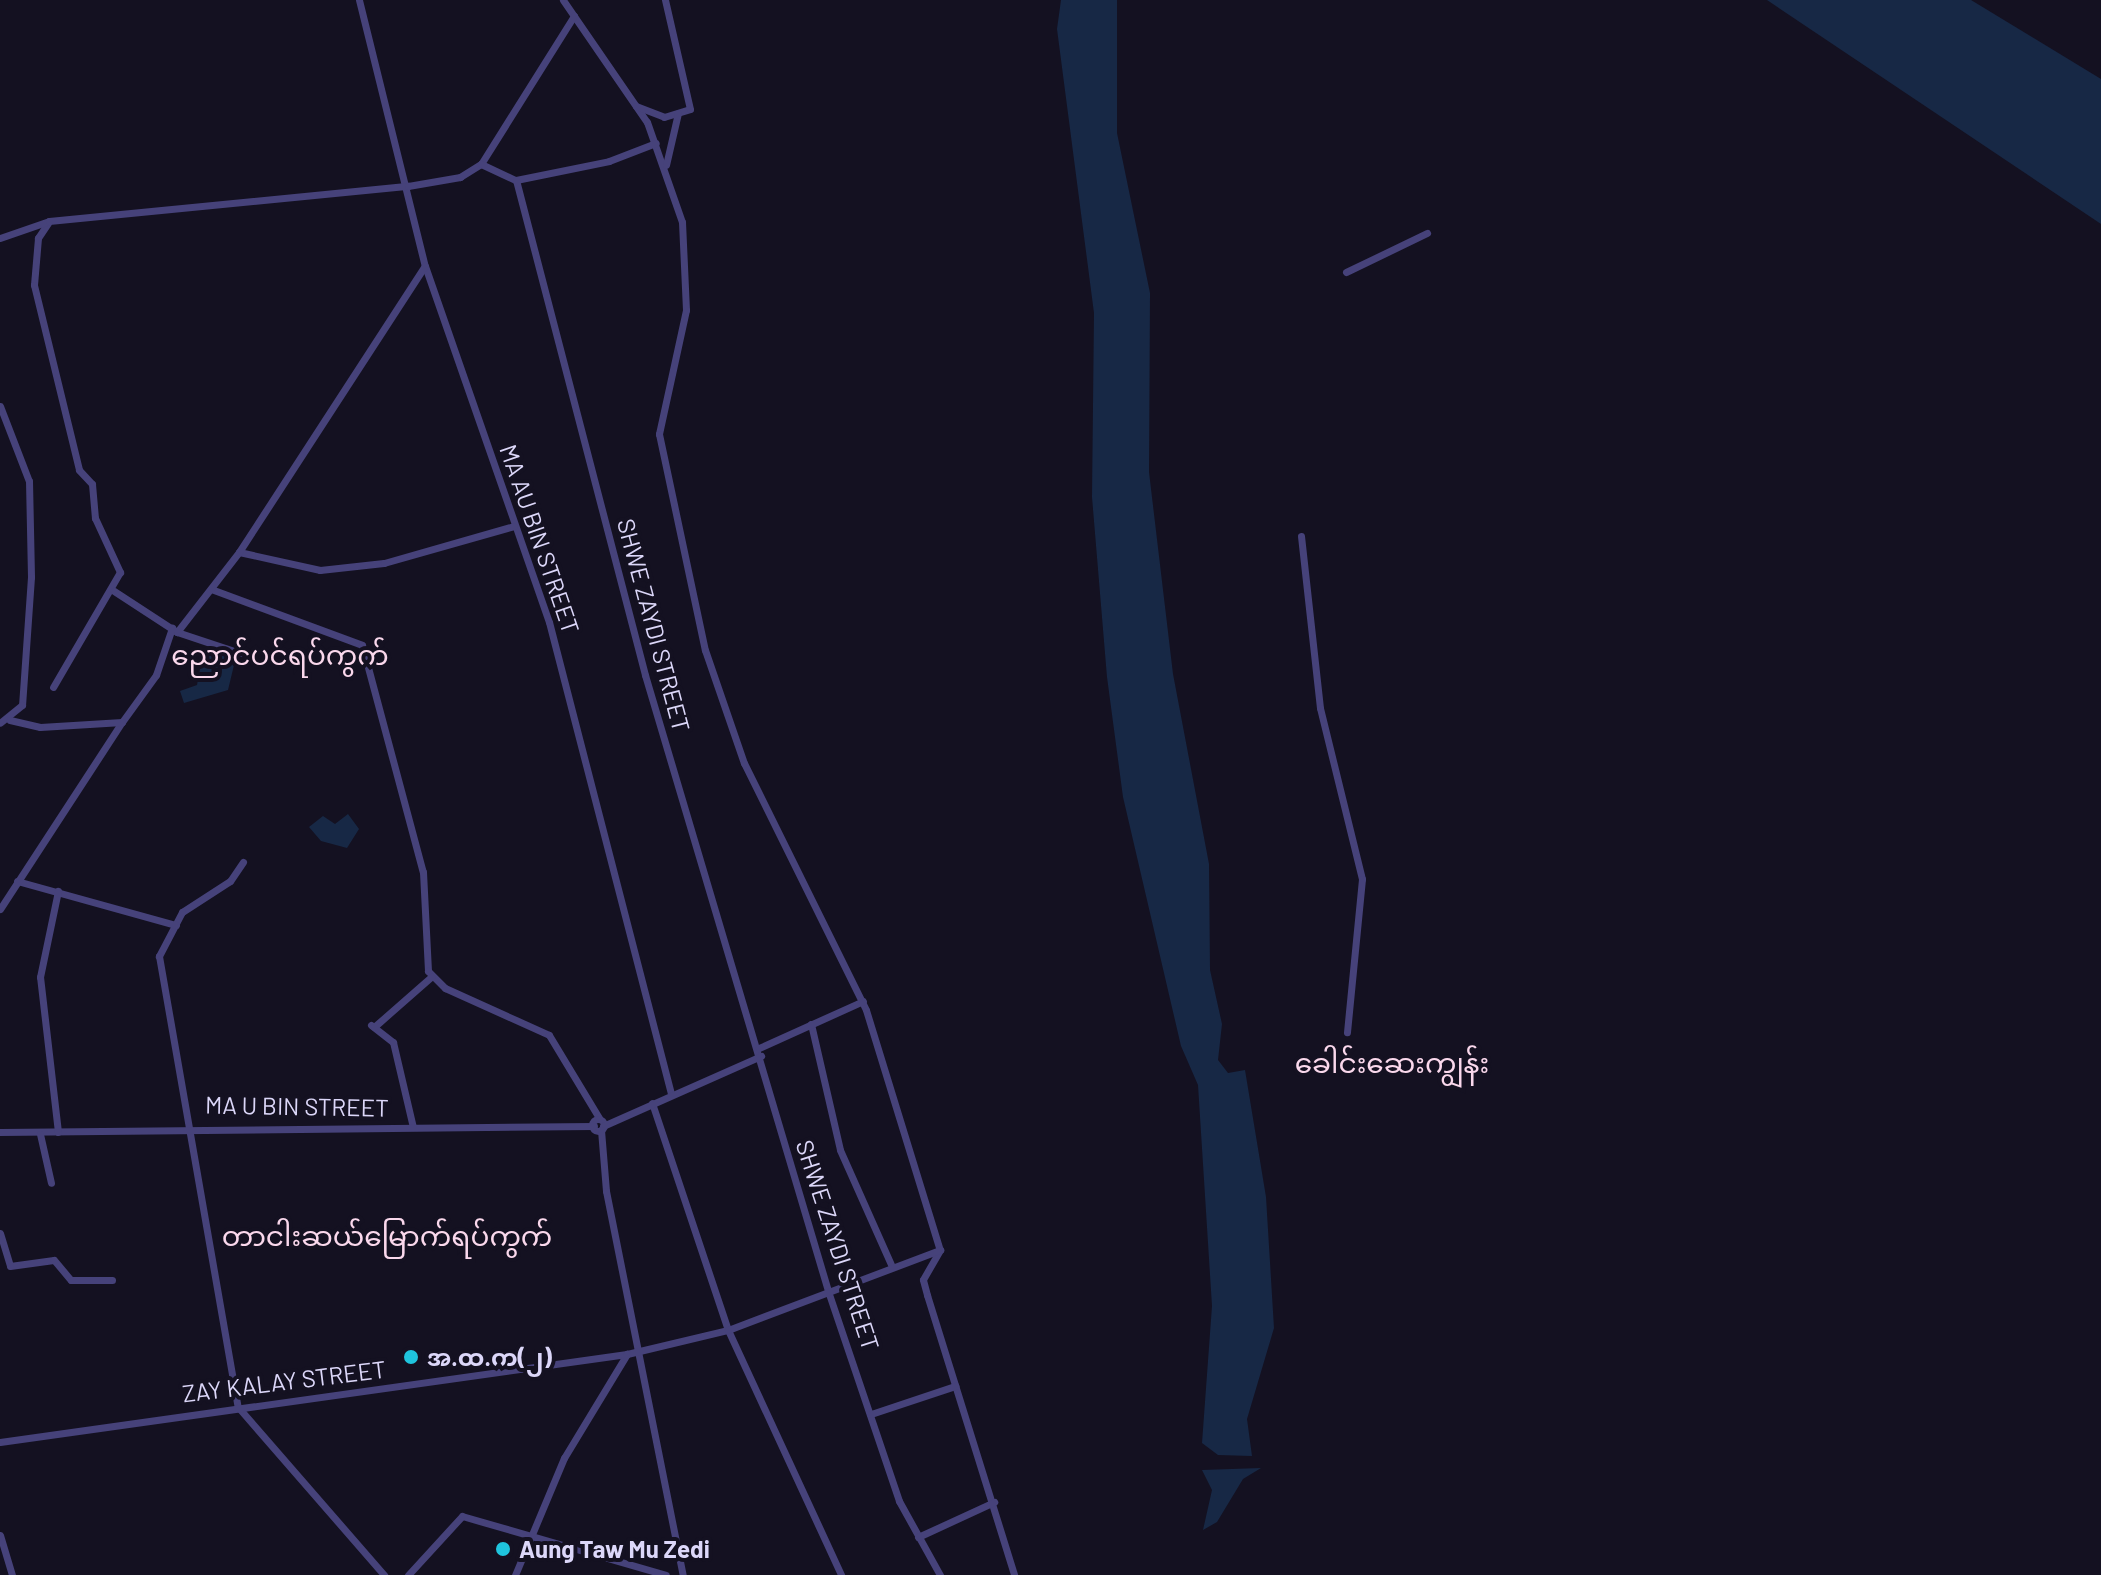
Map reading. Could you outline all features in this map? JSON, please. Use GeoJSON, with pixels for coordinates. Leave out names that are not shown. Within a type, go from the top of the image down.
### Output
{"type":"FeatureCollection","features":[{"type":"Feature","properties":{"kind":"street","name":"MA AU BIN STREET"},"geometry":{"type":"LineString","coordinates":[[359,0],[408,186],[425,266],[558,656],[671,1094]]}},
{"type":"Feature","properties":{"kind":"street"},"geometry":{"type":"LineString","coordinates":[[563,0],[635,105],[656,143],[665,169],[688,271],[659,434],[694,605],[744,763],[863,1001],[940,1250],[923,1280],[994,1502],[1014,1575]]}},
{"type":"Feature","properties":{"kind":"street"},"geometry":{"type":"LineString","coordinates":[[635,105],[664,117],[690,109],[665,0]]}},
{"type":"Feature","properties":{"kind":"street"},"geometry":{"type":"LineString","coordinates":[[0,238],[49,221],[408,186],[460,177],[481,164],[574,16]]}},
{"type":"Feature","properties":{"kind":"street"},"geometry":{"type":"LineString","coordinates":[[665,169],[678,113]]}},
{"type":"Feature","properties":{"kind":"street"},"geometry":{"type":"LineString","coordinates":[[481,164],[516,180],[609,161],[656,143]]}},
{"type":"Feature","properties":{"kind":"street","name":"SHWE ZAYDI STREET"},"geometry":{"type":"LineString","coordinates":[[516,180],[642,664],[760,1052],[828,1291],[918,1537],[940,1575]]}},
{"type":"Feature","properties":{"kind":"street"},"geometry":{"type":"LineString","coordinates":[[49,221],[38,238],[34,285],[79,470],[92,484],[95,518],[119,565],[114,591],[53,687]]}},
{"type":"Feature","properties":{"kind":"street"},"geometry":{"type":"LineString","coordinates":[[1346,272],[1427,233]]}},
{"type":"Feature","properties":{"kind":"street"},"geometry":{"type":"LineString","coordinates":[[0,909],[156,675],[175,630],[239,552],[425,266]]}},
{"type":"Feature","properties":{"kind":"street"},"geometry":{"type":"LineString","coordinates":[[0,406],[30,505],[22,705],[10,720]]}},
{"type":"Feature","properties":{"kind":"street"},"geometry":{"type":"LineString","coordinates":[[239,552],[320,570],[384,563],[514,526]]}},
{"type":"Feature","properties":{"kind":"street"},"geometry":{"type":"LineString","coordinates":[[1301,536],[1320,708],[1362,879],[1347,1032]]}},
{"type":"Feature","properties":{"kind":"street"},"geometry":{"type":"LineString","coordinates":[[211,589],[367,652],[423,872],[431,977]]}},
{"type":"Feature","properties":{"kind":"street"},"geometry":{"type":"LineString","coordinates":[[114,591],[175,630],[240,653]]}},
{"type":"Feature","properties":{"kind":"street"},"geometry":{"type":"LineString","coordinates":[[0,723],[10,720],[40,727],[122,722]]}},
{"type":"Feature","properties":{"kind":"street"},"geometry":{"type":"LineString","coordinates":[[243,862],[176,925],[159,956],[238,1407],[384,1575]]}},
{"type":"Feature","properties":{"kind":"street"},"geometry":{"type":"LineString","coordinates":[[17,881],[176,925]]}},
{"type":"Feature","properties":{"kind":"street"},"geometry":{"type":"LineString","coordinates":[[58,891],[40,977],[58,1132]]}},
{"type":"Feature","properties":{"kind":"street"},"geometry":{"type":"LineString","coordinates":[[413,1127],[393,1042],[372,1026],[431,977]]}},
{"type":"Feature","properties":{"kind":"street"},"geometry":{"type":"LineString","coordinates":[[431,977],[549,1035],[599,1125],[606,1191],[643,1349],[683,1575]]}},
{"type":"Feature","properties":{"kind":"street","name":"MA U BIN STREET"},"geometry":{"type":"LineString","coordinates":[[0,1132],[40,1134],[189,1125],[599,1125],[652,1103],[863,1001]]}},
{"type":"Feature","properties":{"kind":"street"},"geometry":{"type":"LineString","coordinates":[[811,1024],[840,1150],[892,1267]]}},
{"type":"Feature","properties":{"kind":"street"},"geometry":{"type":"LineString","coordinates":[[652,1103],[728,1330],[841,1575]]}},
{"type":"Feature","properties":{"kind":"street"},"geometry":{"type":"LineString","coordinates":[[40,1134],[51,1183]]}},
{"type":"Feature","properties":{"kind":"street"},"geometry":{"type":"LineString","coordinates":[[0,1233],[10,1266],[54,1260],[71,1280],[112,1280]]}},
{"type":"Feature","properties":{"kind":"street","name":"ZAY KALAY STREET"},"geometry":{"type":"LineString","coordinates":[[0,1442],[627,1354],[728,1330],[940,1250]]}},
{"type":"Feature","properties":{"kind":"street"},"geometry":{"type":"LineString","coordinates":[[515,1575],[564,1458],[627,1354]]}},
{"type":"Feature","properties":{"kind":"street"},"geometry":{"type":"LineString","coordinates":[[871,1414],[955,1386]]}},
{"type":"Feature","properties":{"kind":"street"},"geometry":{"type":"LineString","coordinates":[[918,1537],[994,1502]]}},
{"type":"Feature","properties":{"kind":"street"},"geometry":{"type":"LineString","coordinates":[[408,1575],[462,1516],[533,1534],[666,1575]]}},
{"type":"Feature","properties":{"kind":"street"},"geometry":{"type":"LineString","coordinates":[[0,1535],[12,1575]]}},
{"type":"Feature","properties":{"kind":"water"},"geometry":{"type":"Polygon","coordinates":[[[1061,0],[1117,0],[1117,133],[1150,293],[1149,472],[1173,674],[1209,864],[1210,970],[1222,1024],[1218,1060],[1228,1073],[1245,1070],[1266,1197],[1274,1328],[1247,1419],[1252,1456],[1218,1455],[1202,1443],[1212,1306],[1198,1085],[1181,1046],[1123,797],[1107,677],[1092,497],[1094,313],[1057,29],[1061,0]]]}},
{"type":"Feature","properties":{"kind":"water"},"geometry":{"type":"Polygon","coordinates":[[[1767,0],[1971,0],[2101,79],[2101,224],[1767,0]]]}},
{"type":"Feature","properties":{"kind":"water"},"geometry":{"type":"Polygon","coordinates":[[[212,648],[235,661],[228,690],[184,703],[180,691],[197,685],[203,653],[212,648]]]}},
{"type":"Feature","properties":{"kind":"water"},"geometry":{"type":"Polygon","coordinates":[[[348,814],[359,829],[347,848],[321,841],[309,827],[323,816],[335,824],[348,814]]]}},
{"type":"Feature","properties":{"kind":"water"},"geometry":{"type":"Polygon","coordinates":[[[1261,1468],[1243,1479],[1217,1522],[1203,1530],[1212,1490],[1202,1470],[1261,1468]]]}},
{"type":"Feature","properties":{"kind":"place","name":"အ.ထ.က(၂)"},"geometry":{"type":"Point","coordinates":[411,1357]}},
{"type":"Feature","properties":{"kind":"place","name":"Aung Taw Mu Zedi"},"geometry":{"type":"Point","coordinates":[503,1549]}},
{"type":"Feature","properties":{"kind":"district","name":"ညောင်ပင်ရပ်ကွက်"},"geometry":{"type":"Point","coordinates":[280,654]}},
{"type":"Feature","properties":{"kind":"district","name":"ခေါင်းဆေးကျွန်း"},"geometry":{"type":"Point","coordinates":[1392,1062]}},
{"type":"Feature","properties":{"kind":"district","name":"တာငါးဆယ်မြောက်ရပ်ကွက်"},"geometry":{"type":"Point","coordinates":[387,1235]}}]}
